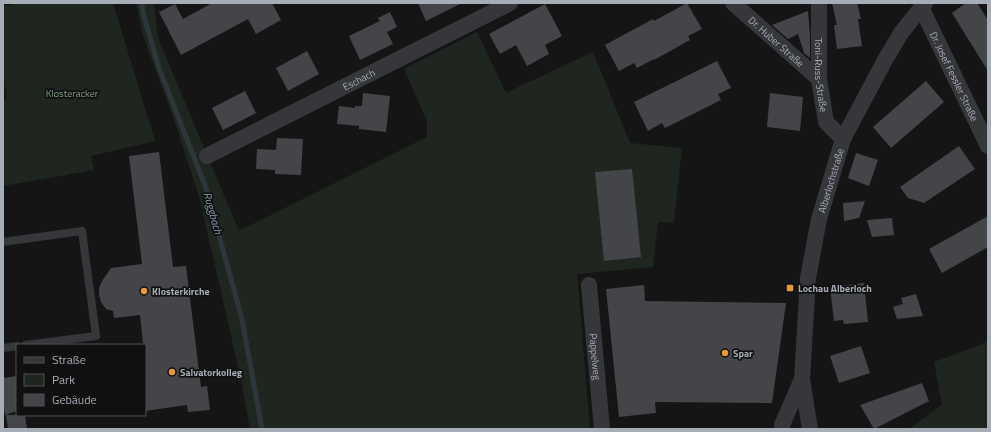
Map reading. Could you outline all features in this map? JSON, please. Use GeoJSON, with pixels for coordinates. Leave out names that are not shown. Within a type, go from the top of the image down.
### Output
{"type":"FeatureCollection","features":[{"type":"Feature","properties":{"kind":"street","name":"Eschach"},"geometry":{"type":"LineString","coordinates":[[207,156],[510,3]]}},
{"type":"Feature","properties":{"kind":"street","name":"Dr. Huber Straße"},"geometry":{"type":"LineString","coordinates":[[733,3],[819,79]]}},
{"type":"Feature","properties":{"kind":"street","name":"Toni-Russ-Straße"},"geometry":{"type":"LineString","coordinates":[[819,3],[819,79],[826,122],[843,139]]}},
{"type":"Feature","properties":{"kind":"street","name":"Alberlochstraße"},"geometry":{"type":"LineString","coordinates":[[810,429],[802,379],[810,271],[819,219],[843,139],[901,33],[923,5]]}},
{"type":"Feature","properties":{"kind":"street","name":"Dr. Josef Fessler Straße"},"geometry":{"type":"LineString","coordinates":[[923,5],[988,146]]}},
{"type":"Feature","properties":{"kind":"street","name":"Pappelweg"},"geometry":{"type":"LineString","coordinates":[[589,285],[602,429]]}},
{"type":"Feature","properties":{"kind":"street","name":"Alberlochstraße"},"geometry":{"type":"LineString","coordinates":[[782,429],[782,425],[802,379]]}},
{"type":"Feature","properties":{"kind":"lane"},"geometry":{"type":"LineString","coordinates":[[3,242],[82,231],[96,336],[33,344]]}},
{"type":"Feature","properties":{"kind":"lane"},"geometry":{"type":"LineString","coordinates":[[3,348],[16,346]]}},
{"type":"Feature","properties":{"kind":"green space","name":"Klosteracker"},"geometry":{"type":"Polygon","coordinates":[[[20,3],[113,3],[155,141],[91,156],[94,170],[3,186],[3,100],[7,99],[3,73],[3,6],[20,3]]]}},
{"type":"Feature","properties":{"kind":"green space"},"geometry":{"type":"Polygon","coordinates":[[[136,3],[154,3],[158,38],[239,231],[427,137],[427,121],[404,69],[477,32],[506,93],[593,52],[630,143],[682,148],[674,223],[658,222],[653,267],[577,274],[590,429],[250,429],[240,375],[199,196],[170,108],[143,36],[136,3]]]}},
{"type":"Feature","properties":{"kind":"green space"},"geometry":{"type":"Polygon","coordinates":[[[988,342],[988,429],[909,429],[942,405],[934,362],[988,342]]]}},
{"type":"Feature","properties":{"kind":"building"},"geometry":{"type":"Polygon","coordinates":[[[212,3],[272,3],[281,20],[256,34],[248,19],[181,55],[159,12],[175,4],[183,19],[212,3]]]}},
{"type":"Feature","properties":{"kind":"building"},"geometry":{"type":"Polygon","coordinates":[[[418,3],[462,3],[426,21],[418,3]]]}},
{"type":"Feature","properties":{"kind":"building"},"geometry":{"type":"Polygon","coordinates":[[[687,3],[702,29],[688,36],[690,40],[654,60],[637,68],[634,63],[619,71],[605,45],[653,19],[654,21],[687,3]]]}},
{"type":"Feature","properties":{"kind":"building"},"geometry":{"type":"Polygon","coordinates":[[[832,3],[857,3],[861,19],[858,19],[862,46],[837,49],[834,25],[837,25],[832,3]]]}},
{"type":"Feature","properties":{"kind":"building"},"geometry":{"type":"Polygon","coordinates":[[[966,3],[977,3],[988,20],[988,71],[952,13],[966,3]]]}},
{"type":"Feature","properties":{"kind":"building"},"geometry":{"type":"Polygon","coordinates":[[[545,4],[562,36],[545,45],[549,54],[527,66],[516,45],[500,54],[489,34],[545,4]]]}},
{"type":"Feature","properties":{"kind":"building"},"geometry":{"type":"Polygon","coordinates":[[[808,11],[810,58],[804,53],[798,34],[788,39],[772,25],[808,11]]]}},
{"type":"Feature","properties":{"kind":"building"},"geometry":{"type":"Polygon","coordinates":[[[390,12],[397,27],[387,32],[393,44],[360,60],[349,36],[380,21],[378,18],[390,12]]]}},
{"type":"Feature","properties":{"kind":"building"},"geometry":{"type":"Polygon","coordinates":[[[307,51],[319,74],[288,91],[276,68],[307,51]]]}},
{"type":"Feature","properties":{"kind":"building"},"geometry":{"type":"Polygon","coordinates":[[[717,61],[731,88],[718,94],[721,100],[665,128],[662,123],[648,131],[634,102],[717,61]]]}},
{"type":"Feature","properties":{"kind":"building"},"geometry":{"type":"Polygon","coordinates":[[[926,81],[944,102],[891,148],[873,127],[926,81]]]}},
{"type":"Feature","properties":{"kind":"building"},"geometry":{"type":"Polygon","coordinates":[[[245,91],[256,113],[223,130],[212,108],[245,91]]]}},
{"type":"Feature","properties":{"kind":"building"},"geometry":{"type":"Polygon","coordinates":[[[363,93],[390,96],[386,132],[359,129],[359,126],[337,124],[339,106],[355,108],[355,106],[362,106],[363,93]]]}},
{"type":"Feature","properties":{"kind":"building"},"geometry":{"type":"Polygon","coordinates":[[[770,93],[803,97],[800,131],[767,127],[770,93]]]}},
{"type":"Feature","properties":{"kind":"building"},"geometry":{"type":"Polygon","coordinates":[[[277,138],[303,139],[301,175],[275,174],[275,170],[256,169],[257,149],[276,150],[277,138]]]}},
{"type":"Feature","properties":{"kind":"building"},"geometry":{"type":"Polygon","coordinates":[[[959,146],[975,169],[924,203],[908,198],[900,187],[959,146]]]}},
{"type":"Feature","properties":{"kind":"building"},"geometry":{"type":"Polygon","coordinates":[[[159,152],[173,267],[186,266],[201,387],[207,386],[210,410],[188,412],[187,405],[146,411],[146,344],[143,343],[140,315],[114,318],[113,311],[106,309],[101,302],[99,288],[111,268],[142,264],[129,156],[159,152]]]}},
{"type":"Feature","properties":{"kind":"building"},"geometry":{"type":"Polygon","coordinates":[[[856,153],[878,160],[869,186],[848,178],[856,153]]]}},
{"type":"Feature","properties":{"kind":"building"},"geometry":{"type":"Polygon","coordinates":[[[632,169],[641,257],[604,261],[595,172],[632,169]]]}},
{"type":"Feature","properties":{"kind":"building"},"geometry":{"type":"Polygon","coordinates":[[[865,201],[859,218],[844,221],[843,203],[865,201]]]}},
{"type":"Feature","properties":{"kind":"building"},"geometry":{"type":"Polygon","coordinates":[[[988,216],[988,247],[942,273],[929,249],[988,216]]]}},
{"type":"Feature","properties":{"kind":"building"},"geometry":{"type":"Polygon","coordinates":[[[892,218],[894,235],[872,237],[867,220],[892,218]]]}},
{"type":"Feature","properties":{"kind":"building"},"geometry":{"type":"Polygon","coordinates":[[[864,283],[868,322],[844,324],[843,320],[834,321],[830,287],[864,283]]]}},
{"type":"Feature","properties":{"kind":"building","name":"Spar"},"geometry":{"type":"Polygon","coordinates":[[[644,285],[645,301],[786,303],[772,403],[655,402],[656,413],[619,417],[606,289],[644,285]]]}},
{"type":"Feature","properties":{"kind":"building"},"geometry":{"type":"Polygon","coordinates":[[[916,294],[923,316],[897,319],[893,307],[903,304],[901,298],[916,294]]]}},
{"type":"Feature","properties":{"kind":"building"},"geometry":{"type":"Polygon","coordinates":[[[861,346],[870,373],[839,383],[830,356],[861,346]]]}},
{"type":"Feature","properties":{"kind":"building"},"geometry":{"type":"Polygon","coordinates":[[[16,376],[16,411],[5,415],[3,403],[3,378],[16,376]]]}},
{"type":"Feature","properties":{"kind":"building"},"geometry":{"type":"Polygon","coordinates":[[[922,383],[929,401],[874,429],[860,405],[922,383]]]}},
{"type":"Feature","properties":{"kind":"building"},"geometry":{"type":"Polygon","coordinates":[[[6,415],[25,416],[27,429],[8,429],[6,415]]]}},
{"type":"Feature","properties":{"kind":"waterway","name":"Ruggbach"},"geometry":{"type":"LineString","coordinates":[[142,3],[143,13],[159,68],[206,188],[242,319],[262,429]]}},
{"type":"Feature","properties":{"kind":"place","name":"Lochau Alberloch"},"geometry":{"type":"Point","coordinates":[790,288]}},
{"type":"Feature","properties":{"kind":"place","name":"Klosterkirche"},"geometry":{"type":"Point","coordinates":[144,291]}},
{"type":"Feature","properties":{"kind":"place","name":"Spar"},"geometry":{"type":"Point","coordinates":[725,353]}},
{"type":"Feature","properties":{"kind":"place","name":"Salvatorkolleg"},"geometry":{"type":"Point","coordinates":[172,372]}}]}
